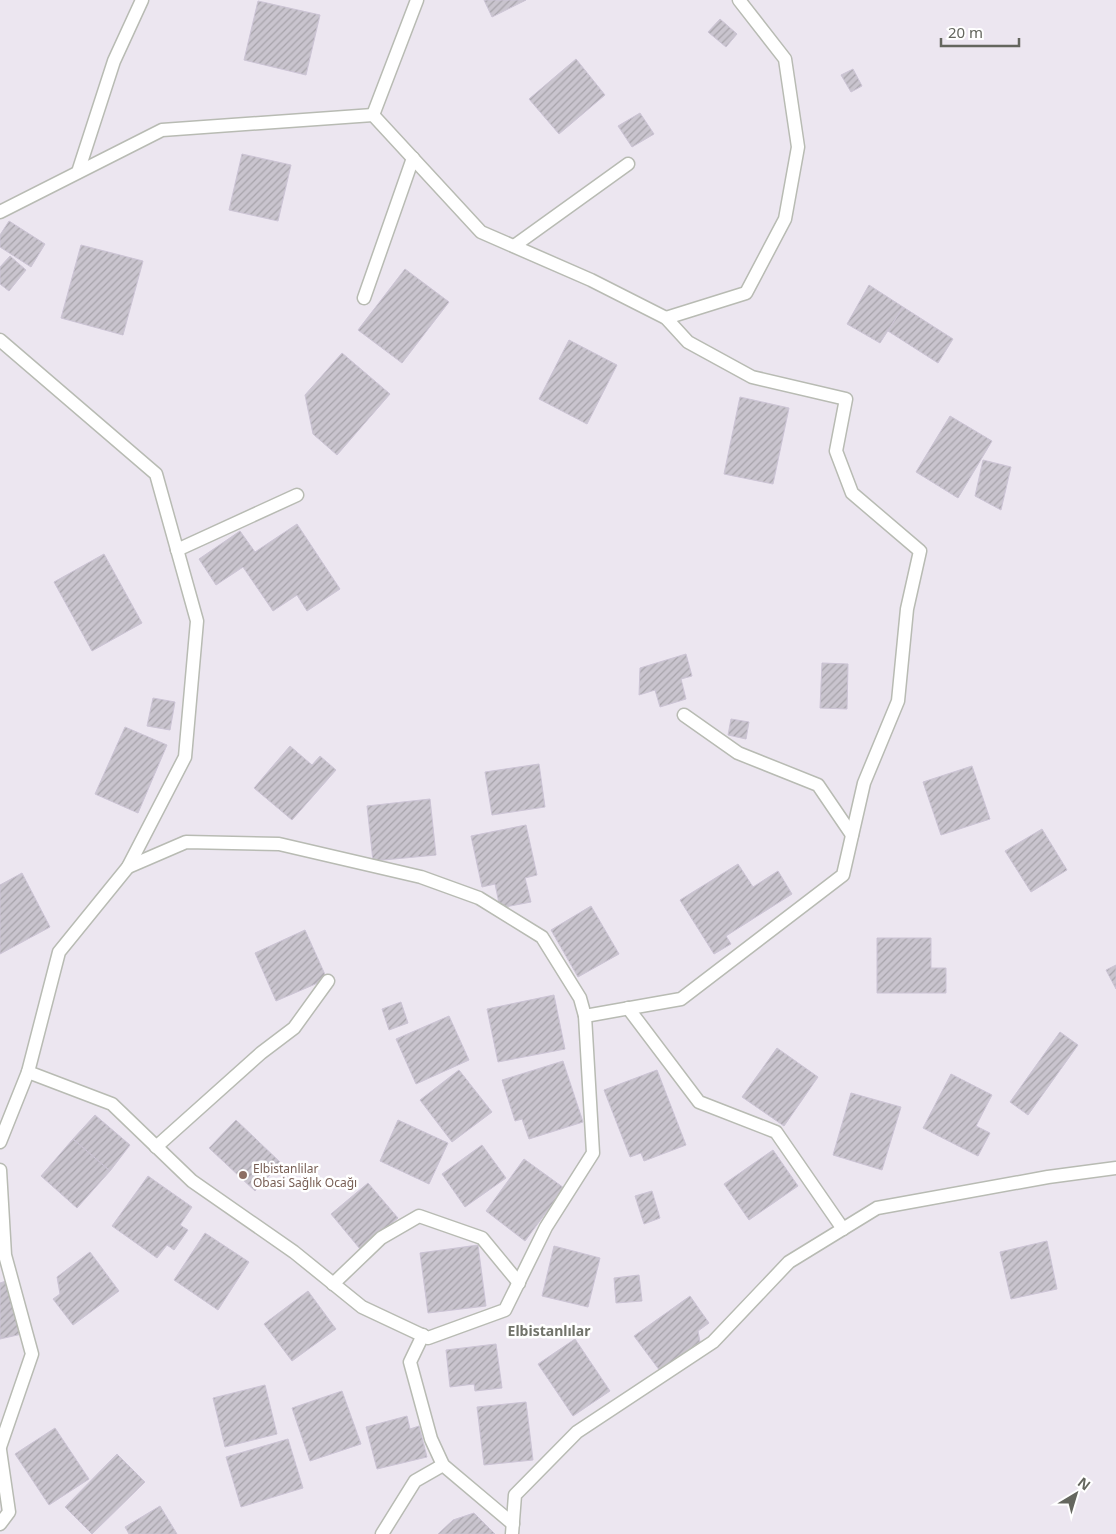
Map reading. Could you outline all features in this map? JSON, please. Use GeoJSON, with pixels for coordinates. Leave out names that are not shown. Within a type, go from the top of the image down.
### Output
{"type":"FeatureCollection","features":[{"type":"Feature","properties":{"kind":"lane"},"geometry":{"type":"LineString","coordinates":[[78,172],[114,61],[142,0]]}},
{"type":"Feature","properties":{"kind":"lane"},"geometry":{"type":"LineString","coordinates":[[373,115],[417,0]]}},
{"type":"Feature","properties":{"kind":"lane"},"geometry":{"type":"LineString","coordinates":[[666,318],[746,293],[786,219],[798,147],[785,59],[739,0]]}},
{"type":"Feature","properties":{"kind":"lane"},"geometry":{"type":"LineString","coordinates":[[0,212],[162,130],[373,115]]}},
{"type":"Feature","properties":{"kind":"lane"},"geometry":{"type":"LineString","coordinates":[[373,115],[482,232],[591,280],[666,318],[688,342],[752,377],[846,399],[836,451],[852,493],[920,552],[907,609],[898,701],[864,783],[843,875],[681,999],[585,1016]]}},
{"type":"Feature","properties":{"kind":"lane"},"geometry":{"type":"LineString","coordinates":[[364,298],[412,158]]}},
{"type":"Feature","properties":{"kind":"lane"},"geometry":{"type":"LineString","coordinates":[[514,246],[628,164]]}},
{"type":"Feature","properties":{"kind":"lane"},"geometry":{"type":"LineString","coordinates":[[0,340],[156,474],[196,621],[185,756],[128,867],[58,952],[28,1072],[0,1142]]}},
{"type":"Feature","properties":{"kind":"lane"},"geometry":{"type":"LineString","coordinates":[[177,550],[297,495]]}},
{"type":"Feature","properties":{"kind":"lane"},"geometry":{"type":"LineString","coordinates":[[684,715],[738,754],[818,785],[852,835]]}},
{"type":"Feature","properties":{"kind":"lane"},"geometry":{"type":"LineString","coordinates":[[28,1072],[112,1104],[192,1181],[294,1252],[362,1307],[428,1338],[505,1310],[546,1227],[593,1153],[585,1016],[580,998],[542,937],[479,898],[421,876],[279,844],[186,842],[128,867]]}},
{"type":"Feature","properties":{"kind":"lane"},"geometry":{"type":"LineString","coordinates":[[156,1147],[261,1053],[294,1028],[328,981]]}},
{"type":"Feature","properties":{"kind":"lane"},"geometry":{"type":"LineString","coordinates":[[628,1008],[699,1102],[776,1132],[843,1229]]}},
{"type":"Feature","properties":{"kind":"lane"},"geometry":{"type":"LineString","coordinates":[[513,1529],[515,1495],[577,1432],[713,1342],[789,1262],[877,1208],[1048,1177],[1116,1168]]}},
{"type":"Feature","properties":{"kind":"lane"},"geometry":{"type":"LineString","coordinates":[[0,1170],[3,1256],[32,1354],[0,1448],[9,1512],[0,1524]]}},
{"type":"Feature","properties":{"kind":"lane"},"geometry":{"type":"LineString","coordinates":[[333,1284],[380,1238],[419,1216],[482,1238],[519,1283]]}},
{"type":"Feature","properties":{"kind":"lane"},"geometry":{"type":"LineString","coordinates":[[423,1336],[410,1362],[431,1439],[443,1465],[513,1529]]}},
{"type":"Feature","properties":{"kind":"lane"},"geometry":{"type":"LineString","coordinates":[[382,1534],[415,1481],[443,1465]]}},
{"type":"Feature","properties":{"kind":"building"},"geometry":{"type":"Polygon","coordinates":[[[484,0],[526,0],[492,17],[484,0]]]}},
{"type":"Feature","properties":{"kind":"building"},"geometry":{"type":"Polygon","coordinates":[[[258,1],[320,15],[306,75],[244,60],[258,1]]]}},
{"type":"Feature","properties":{"kind":"building"},"geometry":{"type":"Polygon","coordinates":[[[720,19],[737,34],[726,47],[708,32],[720,19]]]}},
{"type":"Feature","properties":{"kind":"building"},"geometry":{"type":"Polygon","coordinates":[[[576,59],[605,95],[559,134],[529,99],[576,59]]]}},
{"type":"Feature","properties":{"kind":"building"},"geometry":{"type":"Polygon","coordinates":[[[853,69],[862,86],[851,92],[841,75],[853,69]]]}},
{"type":"Feature","properties":{"kind":"building"},"geometry":{"type":"Polygon","coordinates":[[[640,113],[654,134],[632,147],[618,126],[640,113]]]}},
{"type":"Feature","properties":{"kind":"building"},"geometry":{"type":"Polygon","coordinates":[[[242,154],[291,165],[278,221],[229,210],[242,154]]]}},
{"type":"Feature","properties":{"kind":"building"},"geometry":{"type":"Polygon","coordinates":[[[9,221],[45,244],[31,267],[0,247],[0,235],[9,221]]]}},
{"type":"Feature","properties":{"kind":"building"},"geometry":{"type":"Polygon","coordinates":[[[81,245],[143,261],[123,335],[61,318],[81,245]]]}},
{"type":"Feature","properties":{"kind":"building"},"geometry":{"type":"Polygon","coordinates":[[[10,256],[26,270],[9,291],[0,284],[0,267],[10,256]]]}},
{"type":"Feature","properties":{"kind":"building"},"geometry":{"type":"Polygon","coordinates":[[[405,269],[449,302],[402,363],[358,330],[405,269]]]}},
{"type":"Feature","properties":{"kind":"building"},"geometry":{"type":"Polygon","coordinates":[[[869,285],[903,307],[880,343],[847,324],[869,285]]]}},
{"type":"Feature","properties":{"kind":"building"},"geometry":{"type":"Polygon","coordinates":[[[903,307],[953,339],[938,363],[888,331],[903,307]]]}},
{"type":"Feature","properties":{"kind":"building"},"geometry":{"type":"Polygon","coordinates":[[[569,340],[617,365],[587,424],[539,399],[569,340]]]}},
{"type":"Feature","properties":{"kind":"building"},"geometry":{"type":"Polygon","coordinates":[[[342,353],[390,394],[337,455],[313,434],[305,395],[342,353]]]}},
{"type":"Feature","properties":{"kind":"building"},"geometry":{"type":"Polygon","coordinates":[[[740,397],[789,408],[773,484],[724,474],[740,397]]]}},
{"type":"Feature","properties":{"kind":"building"},"geometry":{"type":"Polygon","coordinates":[[[950,416],[992,441],[958,498],[916,472],[950,416]]]}},
{"type":"Feature","properties":{"kind":"building"},"geometry":{"type":"Polygon","coordinates":[[[983,460],[1011,467],[1001,510],[975,496],[983,460]]]}},
{"type":"Feature","properties":{"kind":"building"},"geometry":{"type":"Polygon","coordinates":[[[297,524],[340,589],[307,611],[297,595],[273,611],[243,567],[216,585],[199,559],[240,531],[255,552],[297,524]]]}},
{"type":"Feature","properties":{"kind":"building"},"geometry":{"type":"Polygon","coordinates":[[[104,554],[142,623],[92,651],[54,582],[104,554]]]}},
{"type":"Feature","properties":{"kind":"building"},"geometry":{"type":"Polygon","coordinates":[[[686,654],[692,676],[681,679],[686,699],[660,707],[655,690],[639,695],[640,668],[686,654]]]}},
{"type":"Feature","properties":{"kind":"building"},"geometry":{"type":"Polygon","coordinates":[[[822,663],[848,664],[847,709],[820,708],[822,663]]]}},
{"type":"Feature","properties":{"kind":"building"},"geometry":{"type":"Polygon","coordinates":[[[153,698],[175,702],[170,730],[147,726],[153,698]]]}},
{"type":"Feature","properties":{"kind":"building"},"geometry":{"type":"Polygon","coordinates":[[[731,719],[749,722],[746,739],[728,735],[731,719]]]}},
{"type":"Feature","properties":{"kind":"building"},"geometry":{"type":"Polygon","coordinates":[[[125,727],[167,745],[138,813],[95,794],[125,727]]]}},
{"type":"Feature","properties":{"kind":"building"},"geometry":{"type":"Polygon","coordinates":[[[290,746],[312,765],[320,756],[336,770],[292,820],[254,788],[290,746]]]}},
{"type":"Feature","properties":{"kind":"building"},"geometry":{"type":"Polygon","coordinates":[[[539,764],[545,807],[492,815],[485,772],[539,764]]]}},
{"type":"Feature","properties":{"kind":"building"},"geometry":{"type":"Polygon","coordinates":[[[972,766],[990,819],[941,835],[923,782],[972,766]]]}},
{"type":"Feature","properties":{"kind":"building"},"geometry":{"type":"Polygon","coordinates":[[[430,799],[436,855],[373,861],[367,806],[430,799]]]}},
{"type":"Feature","properties":{"kind":"building"},"geometry":{"type":"Polygon","coordinates":[[[526,825],[537,875],[525,878],[531,902],[500,908],[495,884],[482,887],[471,836],[526,825]]]}},
{"type":"Feature","properties":{"kind":"building"},"geometry":{"type":"Polygon","coordinates":[[[1042,829],[1067,870],[1031,892],[1005,851],[1042,829]]]}},
{"type":"Feature","properties":{"kind":"building"},"geometry":{"type":"Polygon","coordinates":[[[738,864],[753,887],[778,871],[792,894],[726,936],[731,944],[714,954],[680,900],[738,864]]]}},
{"type":"Feature","properties":{"kind":"building"},"geometry":{"type":"Polygon","coordinates":[[[22,873],[50,927],[0,954],[0,885],[22,873]]]}},
{"type":"Feature","properties":{"kind":"building"},"geometry":{"type":"Polygon","coordinates":[[[591,906],[619,954],[578,977],[551,930],[591,906]]]}},
{"type":"Feature","properties":{"kind":"building"},"geometry":{"type":"Polygon","coordinates":[[[305,930],[327,979],[276,1001],[255,953],[305,930]]]}},
{"type":"Feature","properties":{"kind":"building"},"geometry":{"type":"Polygon","coordinates":[[[877,938],[931,938],[931,968],[946,968],[946,993],[877,993],[877,938]]]}},
{"type":"Feature","properties":{"kind":"building"},"geometry":{"type":"Polygon","coordinates":[[[1116,965],[1116,989],[1106,970],[1116,965]]]}},
{"type":"Feature","properties":{"kind":"building"},"geometry":{"type":"Polygon","coordinates":[[[554,995],[565,1049],[498,1062],[487,1009],[554,995]]]}},
{"type":"Feature","properties":{"kind":"building"},"geometry":{"type":"Polygon","coordinates":[[[401,1002],[408,1023],[389,1030],[382,1009],[401,1002]]]}},
{"type":"Feature","properties":{"kind":"building"},"geometry":{"type":"Polygon","coordinates":[[[449,1016],[469,1060],[416,1084],[396,1039],[449,1016]]]}},
{"type":"Feature","properties":{"kind":"building"},"geometry":{"type":"Polygon","coordinates":[[[1060,1032],[1078,1045],[1028,1115],[1010,1102],[1060,1032]]]}},
{"type":"Feature","properties":{"kind":"building"},"geometry":{"type":"Polygon","coordinates":[[[777,1048],[818,1077],[784,1126],[742,1097],[777,1048]]]}},
{"type":"Feature","properties":{"kind":"building"},"geometry":{"type":"Polygon","coordinates":[[[563,1061],[583,1122],[529,1139],[522,1119],[515,1121],[502,1080],[563,1061]]]}},
{"type":"Feature","properties":{"kind":"building"},"geometry":{"type":"Polygon","coordinates":[[[459,1070],[492,1112],[452,1142],[420,1100],[459,1070]]]}},
{"type":"Feature","properties":{"kind":"building"},"geometry":{"type":"Polygon","coordinates":[[[657,1070],[686,1145],[644,1161],[641,1153],[630,1157],[604,1090],[657,1070]]]}},
{"type":"Feature","properties":{"kind":"building"},"geometry":{"type":"Polygon","coordinates":[[[951,1074],[992,1095],[976,1126],[990,1133],[978,1156],[923,1128],[951,1074]]]}},
{"type":"Feature","properties":{"kind":"building"},"geometry":{"type":"Polygon","coordinates":[[[851,1093],[901,1107],[882,1170],[833,1155],[851,1093]]]}},
{"type":"Feature","properties":{"kind":"building"},"geometry":{"type":"Polygon","coordinates":[[[95,1115],[130,1145],[110,1171],[73,1139],[95,1115]]]}},
{"type":"Feature","properties":{"kind":"building"},"geometry":{"type":"Polygon","coordinates":[[[236,1120],[281,1163],[255,1191],[209,1148],[236,1120]]]}},
{"type":"Feature","properties":{"kind":"building"},"geometry":{"type":"Polygon","coordinates":[[[398,1120],[448,1143],[429,1184],[380,1161],[398,1120]]]}},
{"type":"Feature","properties":{"kind":"building"},"geometry":{"type":"Polygon","coordinates":[[[73,1139],[110,1171],[77,1208],[41,1176],[73,1139]]]}},
{"type":"Feature","properties":{"kind":"building"},"geometry":{"type":"Polygon","coordinates":[[[482,1145],[506,1178],[465,1207],[442,1174],[482,1145]]]}},
{"type":"Feature","properties":{"kind":"building"},"geometry":{"type":"Polygon","coordinates":[[[773,1150],[798,1186],[749,1220],[724,1184],[773,1150]]]}},
{"type":"Feature","properties":{"kind":"building"},"geometry":{"type":"Polygon","coordinates":[[[524,1159],[564,1188],[525,1241],[486,1211],[524,1159]]]}},
{"type":"Feature","properties":{"kind":"building"},"geometry":{"type":"Polygon","coordinates":[[[148,1176],[192,1207],[180,1225],[188,1230],[174,1250],[167,1245],[157,1258],[112,1226],[148,1176]]]}},
{"type":"Feature","properties":{"kind":"building"},"geometry":{"type":"Polygon","coordinates":[[[368,1183],[398,1218],[360,1249],[331,1214],[368,1183]]]}},
{"type":"Feature","properties":{"kind":"building"},"geometry":{"type":"Polygon","coordinates":[[[652,1191],[660,1218],[644,1224],[635,1196],[652,1191]]]}},
{"type":"Feature","properties":{"kind":"building"},"geometry":{"type":"Polygon","coordinates":[[[205,1233],[249,1262],[218,1310],[174,1280],[205,1233]]]}},
{"type":"Feature","properties":{"kind":"building"},"geometry":{"type":"Polygon","coordinates":[[[1047,1241],[1057,1289],[1011,1299],[1000,1252],[1047,1241]]]}},
{"type":"Feature","properties":{"kind":"building"},"geometry":{"type":"Polygon","coordinates":[[[478,1245],[486,1306],[428,1313],[420,1253],[478,1245]]]}},
{"type":"Feature","properties":{"kind":"building"},"geometry":{"type":"Polygon","coordinates":[[[554,1246],[600,1258],[588,1307],[542,1296],[554,1246]]]}},
{"type":"Feature","properties":{"kind":"building"},"geometry":{"type":"Polygon","coordinates":[[[90,1252],[119,1291],[73,1325],[53,1299],[60,1294],[57,1277],[90,1252]]]}},
{"type":"Feature","properties":{"kind":"building"},"geometry":{"type":"Polygon","coordinates":[[[639,1275],[642,1301],[616,1303],[614,1278],[639,1275]]]}},
{"type":"Feature","properties":{"kind":"building"},"geometry":{"type":"Polygon","coordinates":[[[9,1280],[22,1334],[0,1339],[0,1283],[9,1280]]]}},
{"type":"Feature","properties":{"kind":"building"},"geometry":{"type":"Polygon","coordinates":[[[308,1291],[336,1329],[292,1361],[264,1324],[308,1291]]]}},
{"type":"Feature","properties":{"kind":"building"},"geometry":{"type":"Polygon","coordinates":[[[690,1296],[709,1323],[698,1331],[700,1342],[660,1371],[634,1336],[690,1296]]]}},
{"type":"Feature","properties":{"kind":"building"},"geometry":{"type":"Polygon","coordinates":[[[575,1339],[610,1391],[573,1416],[538,1364],[575,1339]]]}},
{"type":"Feature","properties":{"kind":"building"},"geometry":{"type":"Polygon","coordinates":[[[496,1344],[502,1388],[475,1391],[474,1384],[450,1387],[446,1350],[496,1344]]]}},
{"type":"Feature","properties":{"kind":"building"},"geometry":{"type":"Polygon","coordinates":[[[265,1385],[277,1434],[225,1447],[213,1398],[265,1385]]]}},
{"type":"Feature","properties":{"kind":"building"},"geometry":{"type":"Polygon","coordinates":[[[342,1391],[361,1444],[310,1461],[292,1408],[342,1391]]]}},
{"type":"Feature","properties":{"kind":"building"},"geometry":{"type":"Polygon","coordinates":[[[526,1402],[533,1460],[484,1465],[477,1407],[526,1402]]]}},
{"type":"Feature","properties":{"kind":"building"},"geometry":{"type":"Polygon","coordinates":[[[407,1416],[410,1429],[419,1426],[427,1457],[377,1469],[366,1427],[407,1416]]]}},
{"type":"Feature","properties":{"kind":"building"},"geometry":{"type":"Polygon","coordinates":[[[55,1428],[89,1479],[49,1505],[15,1454],[55,1428]]]}},
{"type":"Feature","properties":{"kind":"building"},"geometry":{"type":"Polygon","coordinates":[[[288,1439],[303,1488],[241,1507],[226,1457],[288,1439]]]}},
{"type":"Feature","properties":{"kind":"building"},"geometry":{"type":"Polygon","coordinates":[[[117,1454],[145,1482],[92,1534],[65,1507],[117,1454]]]}},
{"type":"Feature","properties":{"kind":"building"},"geometry":{"type":"Polygon","coordinates":[[[160,1506],[177,1534],[129,1534],[125,1527],[160,1506]]]}},
{"type":"Feature","properties":{"kind":"building"},"geometry":{"type":"Polygon","coordinates":[[[474,1513],[495,1534],[438,1534],[453,1520],[474,1513]]]}},
{"type":"Feature","properties":{"kind":"place","name":"Elbistanlilar Obasi Sağlık Ocağı"},"geometry":{"type":"Point","coordinates":[243,1175]}},
{"type":"Feature","properties":{"kind":"district","name":"Elbistanlılar"},"geometry":{"type":"Point","coordinates":[549,1330]}}]}
